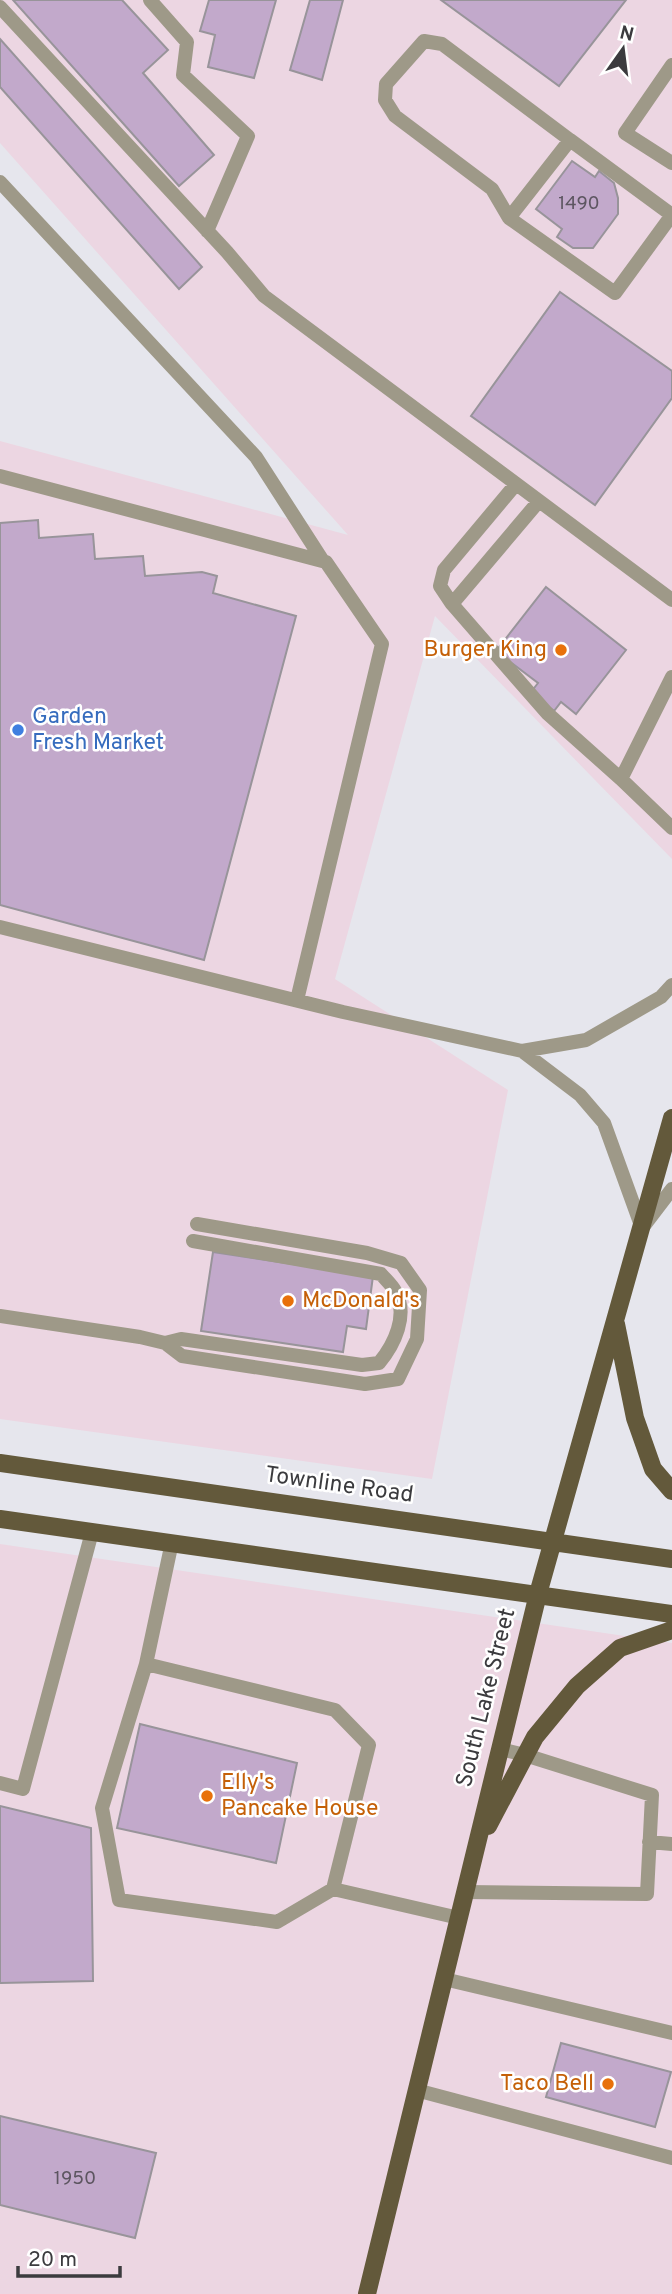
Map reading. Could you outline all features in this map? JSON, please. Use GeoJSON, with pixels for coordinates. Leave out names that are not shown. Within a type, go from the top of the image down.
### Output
{"type":"FeatureCollection","features":[{"type":"Feature","properties":{"kind":"main road","name":"South Lake Street"},"geometry":{"type":"LineString","coordinates":[[366,2294],[538,1594],[672,1118]]}},
{"type":"Feature","properties":{"kind":"main road"},"geometry":{"type":"LineString","coordinates":[[616,1321],[635,1418],[653,1469],[672,1490]]}},
{"type":"Feature","properties":{"kind":"main road","name":"Townline Road"},"geometry":{"type":"LineString","coordinates":[[0,1463],[672,1559]]}},
{"type":"Feature","properties":{"kind":"main road"},"geometry":{"type":"LineString","coordinates":[[0,1519],[672,1614]]}},
{"type":"Feature","properties":{"kind":"main road"},"geometry":{"type":"LineString","coordinates":[[476,1851],[534,1737],[577,1686],[620,1648],[672,1630]]}},
{"type":"Feature","properties":{"kind":"lane"},"geometry":{"type":"LineString","coordinates":[[150,0],[187,42],[183,75],[248,136],[207,231]]}},
{"type":"Feature","properties":{"kind":"lane"},"geometry":{"type":"LineString","coordinates":[[0,7],[264,296],[672,600]]}},
{"type":"Feature","properties":{"kind":"lane"},"geometry":{"type":"LineString","coordinates":[[424,41],[442,44],[570,140],[672,215],[615,293],[509,218],[492,189],[395,117],[385,100],[386,84],[424,41]]}},
{"type":"Feature","properties":{"kind":"lane"},"geometry":{"type":"LineString","coordinates":[[672,65],[625,133],[672,163]]}},
{"type":"Feature","properties":{"kind":"lane"},"geometry":{"type":"LineString","coordinates":[[509,218],[570,140]]}},
{"type":"Feature","properties":{"kind":"lane"},"geometry":{"type":"LineString","coordinates":[[0,182],[256,457],[323,561],[382,644],[297,1000]]}},
{"type":"Feature","properties":{"kind":"lane"},"geometry":{"type":"LineString","coordinates":[[0,476],[323,561]]}},
{"type":"Feature","properties":{"kind":"lane"},"geometry":{"type":"LineString","coordinates":[[516,484],[444,570],[440,586],[452,604],[547,713],[672,828]]}},
{"type":"Feature","properties":{"kind":"lane"},"geometry":{"type":"LineString","coordinates":[[452,604],[539,501]]}},
{"type":"Feature","properties":{"kind":"lane"},"geometry":{"type":"LineString","coordinates":[[621,779],[672,677]]}},
{"type":"Feature","properties":{"kind":"lane"},"geometry":{"type":"LineString","coordinates":[[0,927],[297,1000],[522,1051],[586,1040],[661,997],[672,985]]}},
{"type":"Feature","properties":{"kind":"lane"},"geometry":{"type":"LineString","coordinates":[[522,1051],[580,1094],[604,1124],[642,1228]]}},
{"type":"Feature","properties":{"kind":"lane"},"geometry":{"type":"LineString","coordinates":[[642,1228],[672,1189]]}},
{"type":"Feature","properties":{"kind":"lane"},"geometry":{"type":"LineString","coordinates":[[0,1316],[139,1337],[165,1343],[181,1356],[365,1384],[398,1379],[417,1339],[420,1290],[401,1263],[367,1253],[197,1224]]}},
{"type":"Feature","properties":{"kind":"lane"},"geometry":{"type":"LineString","coordinates":[[165,1343],[181,1339],[362,1366],[379,1363],[392,1347],[401,1316],[397,1293],[381,1274],[193,1241]]}},
{"type":"Feature","properties":{"kind":"lane"},"geometry":{"type":"LineString","coordinates":[[0,1783],[23,1789],[92,1532]]}},
{"type":"Feature","properties":{"kind":"lane"},"geometry":{"type":"LineString","coordinates":[[172,1542],[146,1664],[102,1808],[119,1900],[277,1922],[333,1889],[459,1918]]}},
{"type":"Feature","properties":{"kind":"lane"},"geometry":{"type":"LineString","coordinates":[[146,1664],[335,1710],[369,1745],[333,1889]]}},
{"type":"Feature","properties":{"kind":"lane"},"geometry":{"type":"LineString","coordinates":[[465,1892],[647,1894],[652,1795],[500,1749]]}},
{"type":"Feature","properties":{"kind":"lane"},"geometry":{"type":"LineString","coordinates":[[649,1842],[672,1844]]}},
{"type":"Feature","properties":{"kind":"lane"},"geometry":{"type":"LineString","coordinates":[[444,1979],[672,2033]]}},
{"type":"Feature","properties":{"kind":"lane"},"geometry":{"type":"LineString","coordinates":[[416,2090],[672,2158]]}},
{"type":"Feature","properties":{"kind":"shaded area"},"geometry":{"type":"Polygon","coordinates":[[[0,0],[672,0],[672,859],[435,616],[335,979],[508,1090],[432,1479],[0,1419],[0,441],[348,535],[0,143],[0,0]]]}},
{"type":"Feature","properties":{"kind":"shaded area"},"geometry":{"type":"Polygon","coordinates":[[[0,1544],[672,1643],[672,2294],[0,2294],[0,1544]]]}},
{"type":"Feature","properties":{"kind":"building"},"geometry":{"type":"Polygon","coordinates":[[[13,0],[122,0],[168,50],[143,73],[214,155],[179,186],[13,0]]]}},
{"type":"Feature","properties":{"kind":"building"},"geometry":{"type":"Polygon","coordinates":[[[209,0],[276,0],[254,78],[208,67],[215,35],[200,31],[209,0]]]}},
{"type":"Feature","properties":{"kind":"building"},"geometry":{"type":"Polygon","coordinates":[[[310,0],[343,0],[322,80],[290,70],[310,0]]]}},
{"type":"Feature","properties":{"kind":"building"},"geometry":{"type":"Polygon","coordinates":[[[441,0],[626,0],[559,86],[441,0]]]}},
{"type":"Feature","properties":{"kind":"building"},"geometry":{"type":"Polygon","coordinates":[[[0,39],[202,267],[179,289],[0,87],[0,39]]]}},
{"type":"Feature","properties":{"kind":"building"},"geometry":{"type":"Polygon","coordinates":[[[572,161],[595,177],[599,171],[614,183],[618,198],[618,214],[593,248],[573,248],[557,237],[562,229],[536,209],[572,161]]]}},
{"type":"Feature","properties":{"kind":"building"},"geometry":{"type":"Polygon","coordinates":[[[560,292],[672,371],[672,398],[595,505],[471,416],[560,292]]]}},
{"type":"Feature","properties":{"kind":"building"},"geometry":{"type":"Polygon","coordinates":[[[38,520],[39,538],[93,534],[95,559],[143,556],[145,576],[202,572],[217,576],[213,593],[296,616],[204,960],[0,905],[0,523],[38,520]]]}},
{"type":"Feature","properties":{"kind":"building","name":"Burger King"},"geometry":{"type":"Polygon","coordinates":[[[546,587],[626,650],[576,714],[561,702],[554,711],[531,692],[538,683],[496,651],[546,587]]]}},
{"type":"Feature","properties":{"kind":"building","name":"McDonald's"},"geometry":{"type":"Polygon","coordinates":[[[213,1252],[373,1276],[366,1329],[347,1326],[343,1352],[201,1331],[213,1252]]]}},
{"type":"Feature","properties":{"kind":"building","name":"Elly's Pancake House"},"geometry":{"type":"Polygon","coordinates":[[[140,1724],[297,1763],[276,1863],[117,1828],[140,1724]]]}},
{"type":"Feature","properties":{"kind":"building"},"geometry":{"type":"Polygon","coordinates":[[[0,1806],[91,1828],[93,1981],[0,1983],[0,1806]]]}},
{"type":"Feature","properties":{"kind":"building","name":"Taco Bell"},"geometry":{"type":"Polygon","coordinates":[[[561,2043],[671,2072],[655,2127],[546,2097],[561,2043]]]}},
{"type":"Feature","properties":{"kind":"building"},"geometry":{"type":"Polygon","coordinates":[[[0,2116],[156,2153],[135,2238],[0,2205],[0,2116]]]}},
{"type":"Feature","properties":{"kind":"place","name":"Burger King"},"geometry":{"type":"Point","coordinates":[561,650]}},
{"type":"Feature","properties":{"kind":"place","name":"Garden Fresh Market"},"geometry":{"type":"Point","coordinates":[18,730]}},
{"type":"Feature","properties":{"kind":"place","name":"McDonald's"},"geometry":{"type":"Point","coordinates":[288,1301]}},
{"type":"Feature","properties":{"kind":"place","name":"Elly's Pancake House"},"geometry":{"type":"Point","coordinates":[207,1796]}},
{"type":"Feature","properties":{"kind":"place","name":"Taco Bell"},"geometry":{"type":"Point","coordinates":[608,2084]}}]}
